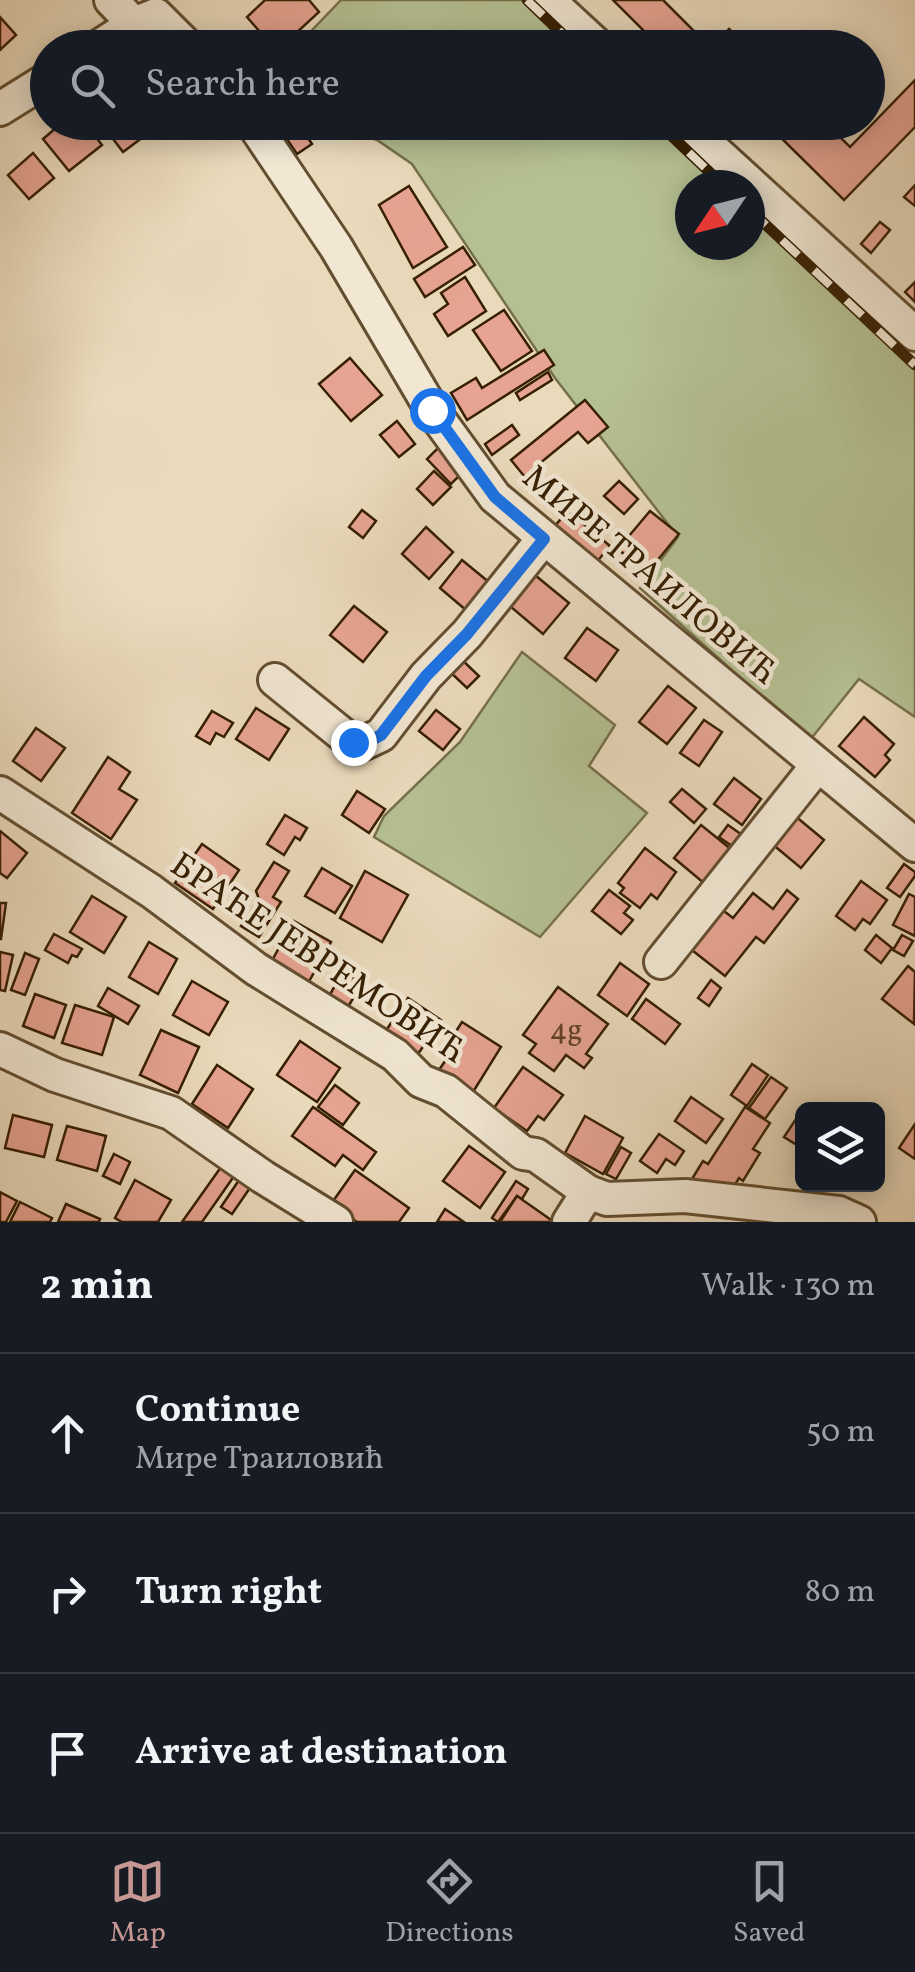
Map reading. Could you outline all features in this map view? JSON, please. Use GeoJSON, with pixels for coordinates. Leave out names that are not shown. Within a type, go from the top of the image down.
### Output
{"type":"FeatureCollection","features":[{"type":"Feature","properties":{"kind":"street"},"geometry":{"type":"LineString","coordinates":[[111,0],[157,13]]}},
{"type":"Feature","properties":{"kind":"street"},"geometry":{"type":"LineString","coordinates":[[548,0],[580,30]]}},
{"type":"Feature","properties":{"kind":"street"},"geometry":{"type":"LineString","coordinates":[[128,30],[157,13]]}},
{"type":"Feature","properties":{"kind":"street"},"geometry":{"type":"LineString","coordinates":[[0,109],[30,90]]}},
{"type":"Feature","properties":{"kind":"street","name":"МИРЕ ТРАИЛОВИЋ"},"geometry":{"type":"LineString","coordinates":[[264,140],[336,247],[432,410],[495,497],[915,845]]}},
{"type":"Feature","properties":{"kind":"street"},"geometry":{"type":"LineString","coordinates":[[703,140],[915,334]]}},
{"type":"Feature","properties":{"kind":"street"},"geometry":{"type":"LineString","coordinates":[[274,680],[353,742],[372,741],[544,539]]}},
{"type":"Feature","properties":{"kind":"street"},"geometry":{"type":"LineString","coordinates":[[661,962],[817,766]]}},
{"type":"Feature","properties":{"kind":"street","name":"БРАЋЕ ЈЕВРЕМОВИЋ"},"geometry":{"type":"LineString","coordinates":[[0,793],[151,891],[256,969],[395,1055],[420,1081],[446,1091],[523,1152],[536,1155],[588,1192],[607,1199],[685,1196],[839,1213],[858,1222]]}},
{"type":"Feature","properties":{"kind":"street"},"geometry":{"type":"LineString","coordinates":[[0,1049],[55,1075],[171,1112],[263,1177],[336,1222]]}},
{"type":"Feature","properties":{"kind":"street"},"geometry":{"type":"LineString","coordinates":[[568,1222],[588,1192]]}},
{"type":"Feature","properties":{"kind":"green space"},"geometry":{"type":"Polygon","coordinates":[[[341,0],[527,0],[559,30],[312,30],[341,0]]]}},
{"type":"Feature","properties":{"kind":"green space"},"geometry":{"type":"Polygon","coordinates":[[[377,140],[675,140],[707,170],[675,170],[675,260],[765,260],[765,224],[915,365],[915,717],[859,679],[810,740],[640,588],[678,537],[555,378],[412,164],[377,140]]]}},
{"type":"Feature","properties":{"kind":"green space"},"geometry":{"type":"Polygon","coordinates":[[[522,652],[615,725],[589,766],[647,813],[540,937],[374,837],[384,816],[460,742],[522,652]]]}},
{"type":"Feature","properties":{"kind":"building"},"geometry":{"type":"Polygon","coordinates":[[[265,0],[309,0],[319,12],[300,30],[258,30],[247,17],[265,0]]]}},
{"type":"Feature","properties":{"kind":"building"},"geometry":{"type":"Polygon","coordinates":[[[613,0],[663,0],[693,30],[643,30],[613,0]]]}},
{"type":"Feature","properties":{"kind":"building"},"geometry":{"type":"Polygon","coordinates":[[[0,17],[16,35],[0,50],[0,17]]]}},
{"type":"Feature","properties":{"kind":"building"},"geometry":{"type":"Polygon","coordinates":[[[915,80],[915,127],[844,200],[783,140],[843,140],[850,147],[857,140],[885,140],[885,111],[915,80]]]}},
{"type":"Feature","properties":{"kind":"building"},"geometry":{"type":"Polygon","coordinates":[[[44,140],[98,140],[102,145],[69,171],[44,140]]]}},
{"type":"Feature","properties":{"kind":"building"},"geometry":{"type":"Polygon","coordinates":[[[114,140],[139,140],[123,152],[114,140]]]}},
{"type":"Feature","properties":{"kind":"building"},"geometry":{"type":"Polygon","coordinates":[[[287,140],[309,140],[312,144],[297,154],[287,140]]]}},
{"type":"Feature","properties":{"kind":"building"},"geometry":{"type":"Polygon","coordinates":[[[33,153],[54,178],[29,199],[8,175],[33,153]]]}},
{"type":"Feature","properties":{"kind":"building"},"geometry":{"type":"Polygon","coordinates":[[[915,185],[915,206],[904,197],[915,185]]]}},
{"type":"Feature","properties":{"kind":"building"},"geometry":{"type":"Polygon","coordinates":[[[409,186],[447,247],[413,268],[379,205],[409,186]]]}},
{"type":"Feature","properties":{"kind":"building"},"geometry":{"type":"Polygon","coordinates":[[[880,222],[890,230],[871,253],[861,244],[880,222]]]}},
{"type":"Feature","properties":{"kind":"building"},"geometry":{"type":"Polygon","coordinates":[[[463,247],[475,265],[425,297],[414,279],[463,247]]]}},
{"type":"Feature","properties":{"kind":"building"},"geometry":{"type":"Polygon","coordinates":[[[465,277],[486,311],[448,336],[434,314],[448,304],[441,293],[465,277]]]}},
{"type":"Feature","properties":{"kind":"building"},"geometry":{"type":"Polygon","coordinates":[[[915,282],[915,302],[905,292],[915,282]]]}},
{"type":"Feature","properties":{"kind":"building"},"geometry":{"type":"Polygon","coordinates":[[[504,310],[532,351],[501,371],[473,330],[504,310]]]}},
{"type":"Feature","properties":{"kind":"building"},"geometry":{"type":"Polygon","coordinates":[[[544,350],[554,365],[467,420],[451,393],[476,378],[482,388],[544,350]]]}},
{"type":"Feature","properties":{"kind":"building"},"geometry":{"type":"Polygon","coordinates":[[[350,358],[382,395],[351,421],[319,384],[350,358]]]}},
{"type":"Feature","properties":{"kind":"building"},"geometry":{"type":"Polygon","coordinates":[[[548,372],[552,380],[520,400],[516,393],[548,372]]]}},
{"type":"Feature","properties":{"kind":"building"},"geometry":{"type":"Polygon","coordinates":[[[585,400],[608,427],[588,443],[578,432],[539,464],[543,470],[529,482],[511,460],[585,400]]]}},
{"type":"Feature","properties":{"kind":"building"},"geometry":{"type":"Polygon","coordinates":[[[397,421],[415,444],[399,457],[380,435],[397,421]]]}},
{"type":"Feature","properties":{"kind":"building"},"geometry":{"type":"Polygon","coordinates":[[[512,425],[519,435],[492,455],[485,444],[512,425]]]}},
{"type":"Feature","properties":{"kind":"building"},"geometry":{"type":"Polygon","coordinates":[[[439,447],[463,472],[451,484],[427,459],[439,447]]]}},
{"type":"Feature","properties":{"kind":"building"},"geometry":{"type":"Polygon","coordinates":[[[434,471],[451,487],[433,505],[417,489],[434,471]]]}},
{"type":"Feature","properties":{"kind":"building"},"geometry":{"type":"Polygon","coordinates":[[[619,481],[638,499],[624,514],[604,496],[619,481]]]}},
{"type":"Feature","properties":{"kind":"building"},"geometry":{"type":"Polygon","coordinates":[[[362,510],[376,521],[363,538],[349,527],[362,510]]]}},
{"type":"Feature","properties":{"kind":"building"},"geometry":{"type":"Polygon","coordinates":[[[568,511],[610,546],[595,564],[553,528],[568,511]]]}},
{"type":"Feature","properties":{"kind":"building"},"geometry":{"type":"Polygon","coordinates":[[[650,511],[679,534],[647,573],[618,549],[650,511]]]}},
{"type":"Feature","properties":{"kind":"building"},"geometry":{"type":"Polygon","coordinates":[[[426,527],[453,552],[429,579],[402,554],[426,527]]]}},
{"type":"Feature","properties":{"kind":"building"},"geometry":{"type":"Polygon","coordinates":[[[462,560],[490,583],[467,611],[440,588],[462,560]]]}},
{"type":"Feature","properties":{"kind":"building"},"geometry":{"type":"Polygon","coordinates":[[[530,571],[569,603],[543,634],[504,601],[530,571]]]}},
{"type":"Feature","properties":{"kind":"building"},"geometry":{"type":"Polygon","coordinates":[[[354,606],[387,632],[363,662],[330,635],[354,606]]]}},
{"type":"Feature","properties":{"kind":"building"},"geometry":{"type":"Polygon","coordinates":[[[587,628],[618,650],[596,681],[565,658],[587,628]]]}},
{"type":"Feature","properties":{"kind":"building"},"geometry":{"type":"Polygon","coordinates":[[[460,658],[479,676],[467,688],[448,670],[460,658]]]}},
{"type":"Feature","properties":{"kind":"building"},"geometry":{"type":"Polygon","coordinates":[[[668,686],[696,708],[667,744],[639,722],[668,686]]]}},
{"type":"Feature","properties":{"kind":"building"},"geometry":{"type":"Polygon","coordinates":[[[256,708],[289,729],[269,760],[236,739],[256,708]]]}},
{"type":"Feature","properties":{"kind":"building"},"geometry":{"type":"Polygon","coordinates":[[[436,710],[460,729],[443,750],[419,731],[436,710]]]}},
{"type":"Feature","properties":{"kind":"building"},"geometry":{"type":"Polygon","coordinates":[[[212,711],[233,723],[224,737],[216,733],[210,744],[196,736],[212,711]]]}},
{"type":"Feature","properties":{"kind":"building"},"geometry":{"type":"Polygon","coordinates":[[[864,717],[894,744],[885,755],[890,760],[875,777],[839,746],[864,717]]]}},
{"type":"Feature","properties":{"kind":"building"},"geometry":{"type":"Polygon","coordinates":[[[704,720],[722,732],[699,766],[680,753],[704,720]]]}},
{"type":"Feature","properties":{"kind":"building"},"geometry":{"type":"Polygon","coordinates":[[[36,728],[65,748],[41,781],[13,761],[36,728]]]}},
{"type":"Feature","properties":{"kind":"building"},"geometry":{"type":"Polygon","coordinates":[[[108,757],[130,772],[119,789],[137,800],[111,839],[72,813],[108,757]]]}},
{"type":"Feature","properties":{"kind":"building"},"geometry":{"type":"Polygon","coordinates":[[[734,778],[761,799],[742,825],[714,804],[734,778]]]}},
{"type":"Feature","properties":{"kind":"building"},"geometry":{"type":"Polygon","coordinates":[[[682,789],[706,809],[694,823],[670,802],[682,789]]]}},
{"type":"Feature","properties":{"kind":"building"},"geometry":{"type":"Polygon","coordinates":[[[357,791],[385,809],[369,833],[342,815],[357,791]]]}},
{"type":"Feature","properties":{"kind":"building"},"geometry":{"type":"Polygon","coordinates":[[[285,815],[307,828],[300,840],[295,837],[284,855],[267,844],[285,815]]]}},
{"type":"Feature","properties":{"kind":"building"},"geometry":{"type":"Polygon","coordinates":[[[794,815],[824,840],[801,868],[771,843],[794,815]]]}},
{"type":"Feature","properties":{"kind":"building"},"geometry":{"type":"Polygon","coordinates":[[[701,825],[732,850],[705,884],[674,858],[701,825]]]}},
{"type":"Feature","properties":{"kind":"building"},"geometry":{"type":"Polygon","coordinates":[[[728,825],[745,837],[736,849],[719,837],[728,825]]]}},
{"type":"Feature","properties":{"kind":"building"},"geometry":{"type":"Polygon","coordinates":[[[0,831],[27,853],[7,878],[0,873],[0,831]]]}},
{"type":"Feature","properties":{"kind":"building"},"geometry":{"type":"Polygon","coordinates":[[[202,844],[239,870],[213,909],[175,883],[202,844]]]}},
{"type":"Feature","properties":{"kind":"building"},"geometry":{"type":"Polygon","coordinates":[[[645,848],[676,872],[657,899],[651,894],[640,908],[620,893],[624,888],[618,883],[645,848]]]}},
{"type":"Feature","properties":{"kind":"building"},"geometry":{"type":"Polygon","coordinates":[[[274,862],[289,871],[273,897],[281,902],[259,937],[241,926],[259,899],[256,891],[274,862]]]}},
{"type":"Feature","properties":{"kind":"building"},"geometry":{"type":"Polygon","coordinates":[[[904,864],[915,876],[900,897],[887,888],[904,864]]]}},
{"type":"Feature","properties":{"kind":"building"},"geometry":{"type":"Polygon","coordinates":[[[322,868],[352,886],[335,913],[305,896],[322,868]]]}},
{"type":"Feature","properties":{"kind":"building"},"geometry":{"type":"Polygon","coordinates":[[[365,871],[408,895],[382,942],[340,918],[365,871]]]}},
{"type":"Feature","properties":{"kind":"building"},"geometry":{"type":"Polygon","coordinates":[[[861,881],[887,900],[870,924],[863,919],[855,930],[836,916],[861,881]]]}},
{"type":"Feature","properties":{"kind":"building"},"geometry":{"type":"Polygon","coordinates":[[[609,890],[630,906],[624,913],[633,920],[621,934],[592,911],[609,890]]]}},
{"type":"Feature","properties":{"kind":"building"},"geometry":{"type":"Polygon","coordinates":[[[787,890],[798,899],[764,943],[756,937],[725,976],[688,947],[720,908],[733,918],[753,893],[773,909],[787,890]]]}},
{"type":"Feature","properties":{"kind":"building"},"geometry":{"type":"Polygon","coordinates":[[[909,894],[915,897],[915,936],[893,925],[909,894]]]}},
{"type":"Feature","properties":{"kind":"building"},"geometry":{"type":"Polygon","coordinates":[[[92,896],[126,917],[104,953],[70,932],[92,896]]]}},
{"type":"Feature","properties":{"kind":"building"},"geometry":{"type":"Polygon","coordinates":[[[0,903],[6,903],[1,939],[0,939],[0,903]]]}},
{"type":"Feature","properties":{"kind":"building"},"geometry":{"type":"Polygon","coordinates":[[[294,921],[331,942],[307,985],[270,964],[294,921]]]}},
{"type":"Feature","properties":{"kind":"building"},"geometry":{"type":"Polygon","coordinates":[[[54,934],[82,949],[77,957],[72,955],[68,963],[45,950],[54,934]]]}},
{"type":"Feature","properties":{"kind":"building"},"geometry":{"type":"Polygon","coordinates":[[[876,935],[892,948],[881,963],[865,950],[876,935]]]}},
{"type":"Feature","properties":{"kind":"building"},"geometry":{"type":"Polygon","coordinates":[[[902,935],[913,941],[904,956],[893,950],[902,935]]]}},
{"type":"Feature","properties":{"kind":"building"},"geometry":{"type":"Polygon","coordinates":[[[149,942],[177,959],[158,994],[129,977],[149,942]]]}},
{"type":"Feature","properties":{"kind":"building"},"geometry":{"type":"Polygon","coordinates":[[[0,952],[13,955],[5,991],[0,990],[0,952]]]}},
{"type":"Feature","properties":{"kind":"building"},"geometry":{"type":"Polygon","coordinates":[[[25,953],[39,959],[25,995],[11,990],[25,953]]]}},
{"type":"Feature","properties":{"kind":"building"},"geometry":{"type":"Polygon","coordinates":[[[620,963],[649,984],[627,1016],[598,995],[620,963]]]}},
{"type":"Feature","properties":{"kind":"building"},"geometry":{"type":"Polygon","coordinates":[[[908,966],[915,972],[914,1024],[882,999],[908,966]]]}},
{"type":"Feature","properties":{"kind":"building"},"geometry":{"type":"Polygon","coordinates":[[[343,972],[362,983],[348,1007],[329,996],[343,972]]]}},
{"type":"Feature","properties":{"kind":"building"},"geometry":{"type":"Polygon","coordinates":[[[711,980],[721,988],[709,1006],[698,998],[711,980]]]}},
{"type":"Feature","properties":{"kind":"building"},"geometry":{"type":"Polygon","coordinates":[[[192,981],[228,1002],[209,1035],[173,1015],[192,981]]]}},
{"type":"Feature","properties":{"kind":"building"},"geometry":{"type":"Polygon","coordinates":[[[558,987],[608,1024],[586,1054],[592,1058],[584,1068],[566,1055],[554,1071],[529,1053],[536,1044],[523,1035],[558,987]]]}},
{"type":"Feature","properties":{"kind":"building"},"geometry":{"type":"Polygon","coordinates":[[[108,988],[139,1006],[128,1024],[98,1006],[108,988]]]}},
{"type":"Feature","properties":{"kind":"building"},"geometry":{"type":"Polygon","coordinates":[[[35,994],[66,1005],[54,1038],[23,1026],[35,994]]]}},
{"type":"Feature","properties":{"kind":"building"},"geometry":{"type":"Polygon","coordinates":[[[408,998],[441,1020],[416,1057],[383,1035],[408,998]]]}},
{"type":"Feature","properties":{"kind":"building"},"geometry":{"type":"Polygon","coordinates":[[[646,999],[680,1024],[665,1044],[632,1019],[646,999]]]}},
{"type":"Feature","properties":{"kind":"building"},"geometry":{"type":"Polygon","coordinates":[[[75,1005],[114,1017],[102,1055],[62,1043],[75,1005]]]}},
{"type":"Feature","properties":{"kind":"building"},"geometry":{"type":"Polygon","coordinates":[[[462,1022],[501,1047],[473,1092],[439,1070],[452,1051],[446,1047],[462,1022]]]}},
{"type":"Feature","properties":{"kind":"building"},"geometry":{"type":"Polygon","coordinates":[[[161,1030],[199,1047],[178,1093],[140,1075],[161,1030]]]}},
{"type":"Feature","properties":{"kind":"building"},"geometry":{"type":"Polygon","coordinates":[[[300,1041],[340,1068],[317,1102],[277,1075],[300,1041]]]}},
{"type":"Feature","properties":{"kind":"building"},"geometry":{"type":"Polygon","coordinates":[[[752,1064],[768,1075],[747,1106],[731,1095],[752,1064]]]}},
{"type":"Feature","properties":{"kind":"building"},"geometry":{"type":"Polygon","coordinates":[[[217,1065],[253,1089],[228,1128],[192,1104],[217,1065]]]}},
{"type":"Feature","properties":{"kind":"building"},"geometry":{"type":"Polygon","coordinates":[[[523,1067],[563,1095],[544,1120],[538,1116],[527,1131],[494,1108],[523,1067]]]}},
{"type":"Feature","properties":{"kind":"building"},"geometry":{"type":"Polygon","coordinates":[[[771,1077],[787,1088],[765,1119],[749,1108],[771,1077]]]}},
{"type":"Feature","properties":{"kind":"building"},"geometry":{"type":"Polygon","coordinates":[[[335,1085],[359,1103],[343,1125],[318,1107],[335,1085]]]}},
{"type":"Feature","properties":{"kind":"building"},"geometry":{"type":"Polygon","coordinates":[[[691,1097],[723,1119],[706,1143],[675,1121],[691,1097]]]}},
{"type":"Feature","properties":{"kind":"building"},"geometry":{"type":"Polygon","coordinates":[[[313,1107],[376,1152],[363,1170],[343,1155],[335,1166],[292,1136],[313,1107]]]}},
{"type":"Feature","properties":{"kind":"building"},"geometry":{"type":"Polygon","coordinates":[[[745,1107],[770,1123],[753,1149],[760,1153],[743,1181],[739,1178],[728,1196],[692,1179],[703,1161],[708,1164],[745,1107]]]}},
{"type":"Feature","properties":{"kind":"building"},"geometry":{"type":"Polygon","coordinates":[[[13,1115],[52,1125],[44,1157],[5,1148],[13,1115]]]}},
{"type":"Feature","properties":{"kind":"building"},"geometry":{"type":"Polygon","coordinates":[[[585,1116],[623,1138],[603,1174],[565,1153],[585,1116]]]}},
{"type":"Feature","properties":{"kind":"building"},"geometry":{"type":"Polygon","coordinates":[[[795,1120],[795,1144],[784,1137],[795,1120]]]}},
{"type":"Feature","properties":{"kind":"building"},"geometry":{"type":"Polygon","coordinates":[[[915,1124],[915,1159],[899,1148],[915,1124]]]}},
{"type":"Feature","properties":{"kind":"building"},"geometry":{"type":"Polygon","coordinates":[[[67,1126],[106,1136],[97,1171],[57,1160],[67,1126]]]}},
{"type":"Feature","properties":{"kind":"building"},"geometry":{"type":"Polygon","coordinates":[[[659,1134],[684,1151],[675,1165],[666,1159],[657,1173],[640,1161],[659,1134]]]}},
{"type":"Feature","properties":{"kind":"building"},"geometry":{"type":"Polygon","coordinates":[[[469,1146],[505,1172],[480,1208],[443,1181],[469,1146]]]}},
{"type":"Feature","properties":{"kind":"building"},"geometry":{"type":"Polygon","coordinates":[[[621,1147],[631,1153],[616,1179],[606,1174],[621,1147]]]}},
{"type":"Feature","properties":{"kind":"building"},"geometry":{"type":"Polygon","coordinates":[[[114,1154],[130,1162],[120,1184],[103,1176],[114,1154]]]}},
{"type":"Feature","properties":{"kind":"building"},"geometry":{"type":"Polygon","coordinates":[[[226,1160],[239,1169],[202,1222],[182,1222],[226,1160]]]}},
{"type":"Feature","properties":{"kind":"building"},"geometry":{"type":"Polygon","coordinates":[[[355,1170],[409,1208],[399,1222],[357,1222],[331,1204],[355,1170]]]}},
{"type":"Feature","properties":{"kind":"building"},"geometry":{"type":"Polygon","coordinates":[[[243,1174],[254,1182],[232,1214],[221,1207],[243,1174]]]}},
{"type":"Feature","properties":{"kind":"building"},"geometry":{"type":"Polygon","coordinates":[[[135,1180],[171,1200],[158,1222],[122,1222],[115,1218],[135,1180]]]}},
{"type":"Feature","properties":{"kind":"building"},"geometry":{"type":"Polygon","coordinates":[[[516,1181],[528,1189],[522,1199],[517,1196],[498,1222],[492,1218],[516,1181]]]}},
{"type":"Feature","properties":{"kind":"building"},"geometry":{"type":"Polygon","coordinates":[[[0,1192],[17,1201],[6,1222],[0,1222],[0,1192]]]}},
{"type":"Feature","properties":{"kind":"building"},"geometry":{"type":"Polygon","coordinates":[[[517,1196],[554,1222],[500,1222],[517,1196]]]}},
{"type":"Feature","properties":{"kind":"building"},"geometry":{"type":"Polygon","coordinates":[[[20,1202],[52,1218],[50,1222],[10,1222],[20,1202]]]}},
{"type":"Feature","properties":{"kind":"building"},"geometry":{"type":"Polygon","coordinates":[[[66,1204],[100,1219],[99,1222],[58,1222],[66,1204]]]}},
{"type":"Feature","properties":{"kind":"building"},"geometry":{"type":"Polygon","coordinates":[[[445,1209],[464,1222],[437,1222],[445,1209]]]}},
{"type":"Feature","properties":{"kind":"railway"},"geometry":{"type":"LineString","coordinates":[[527,0],[558,30]]}},
{"type":"Feature","properties":{"kind":"railway"},"geometry":{"type":"LineString","coordinates":[[676,140],[707,170]]}},
{"type":"Feature","properties":{"kind":"railway"},"geometry":{"type":"LineString","coordinates":[[765,224],[915,365]]}},
{"type":"Feature","properties":{"kind":"route"},"geometry":{"type":"LineString","coordinates":[[353,742],[364,744],[381,735],[426,676],[467,634],[544,539],[495,497],[432,410]]}}]}
